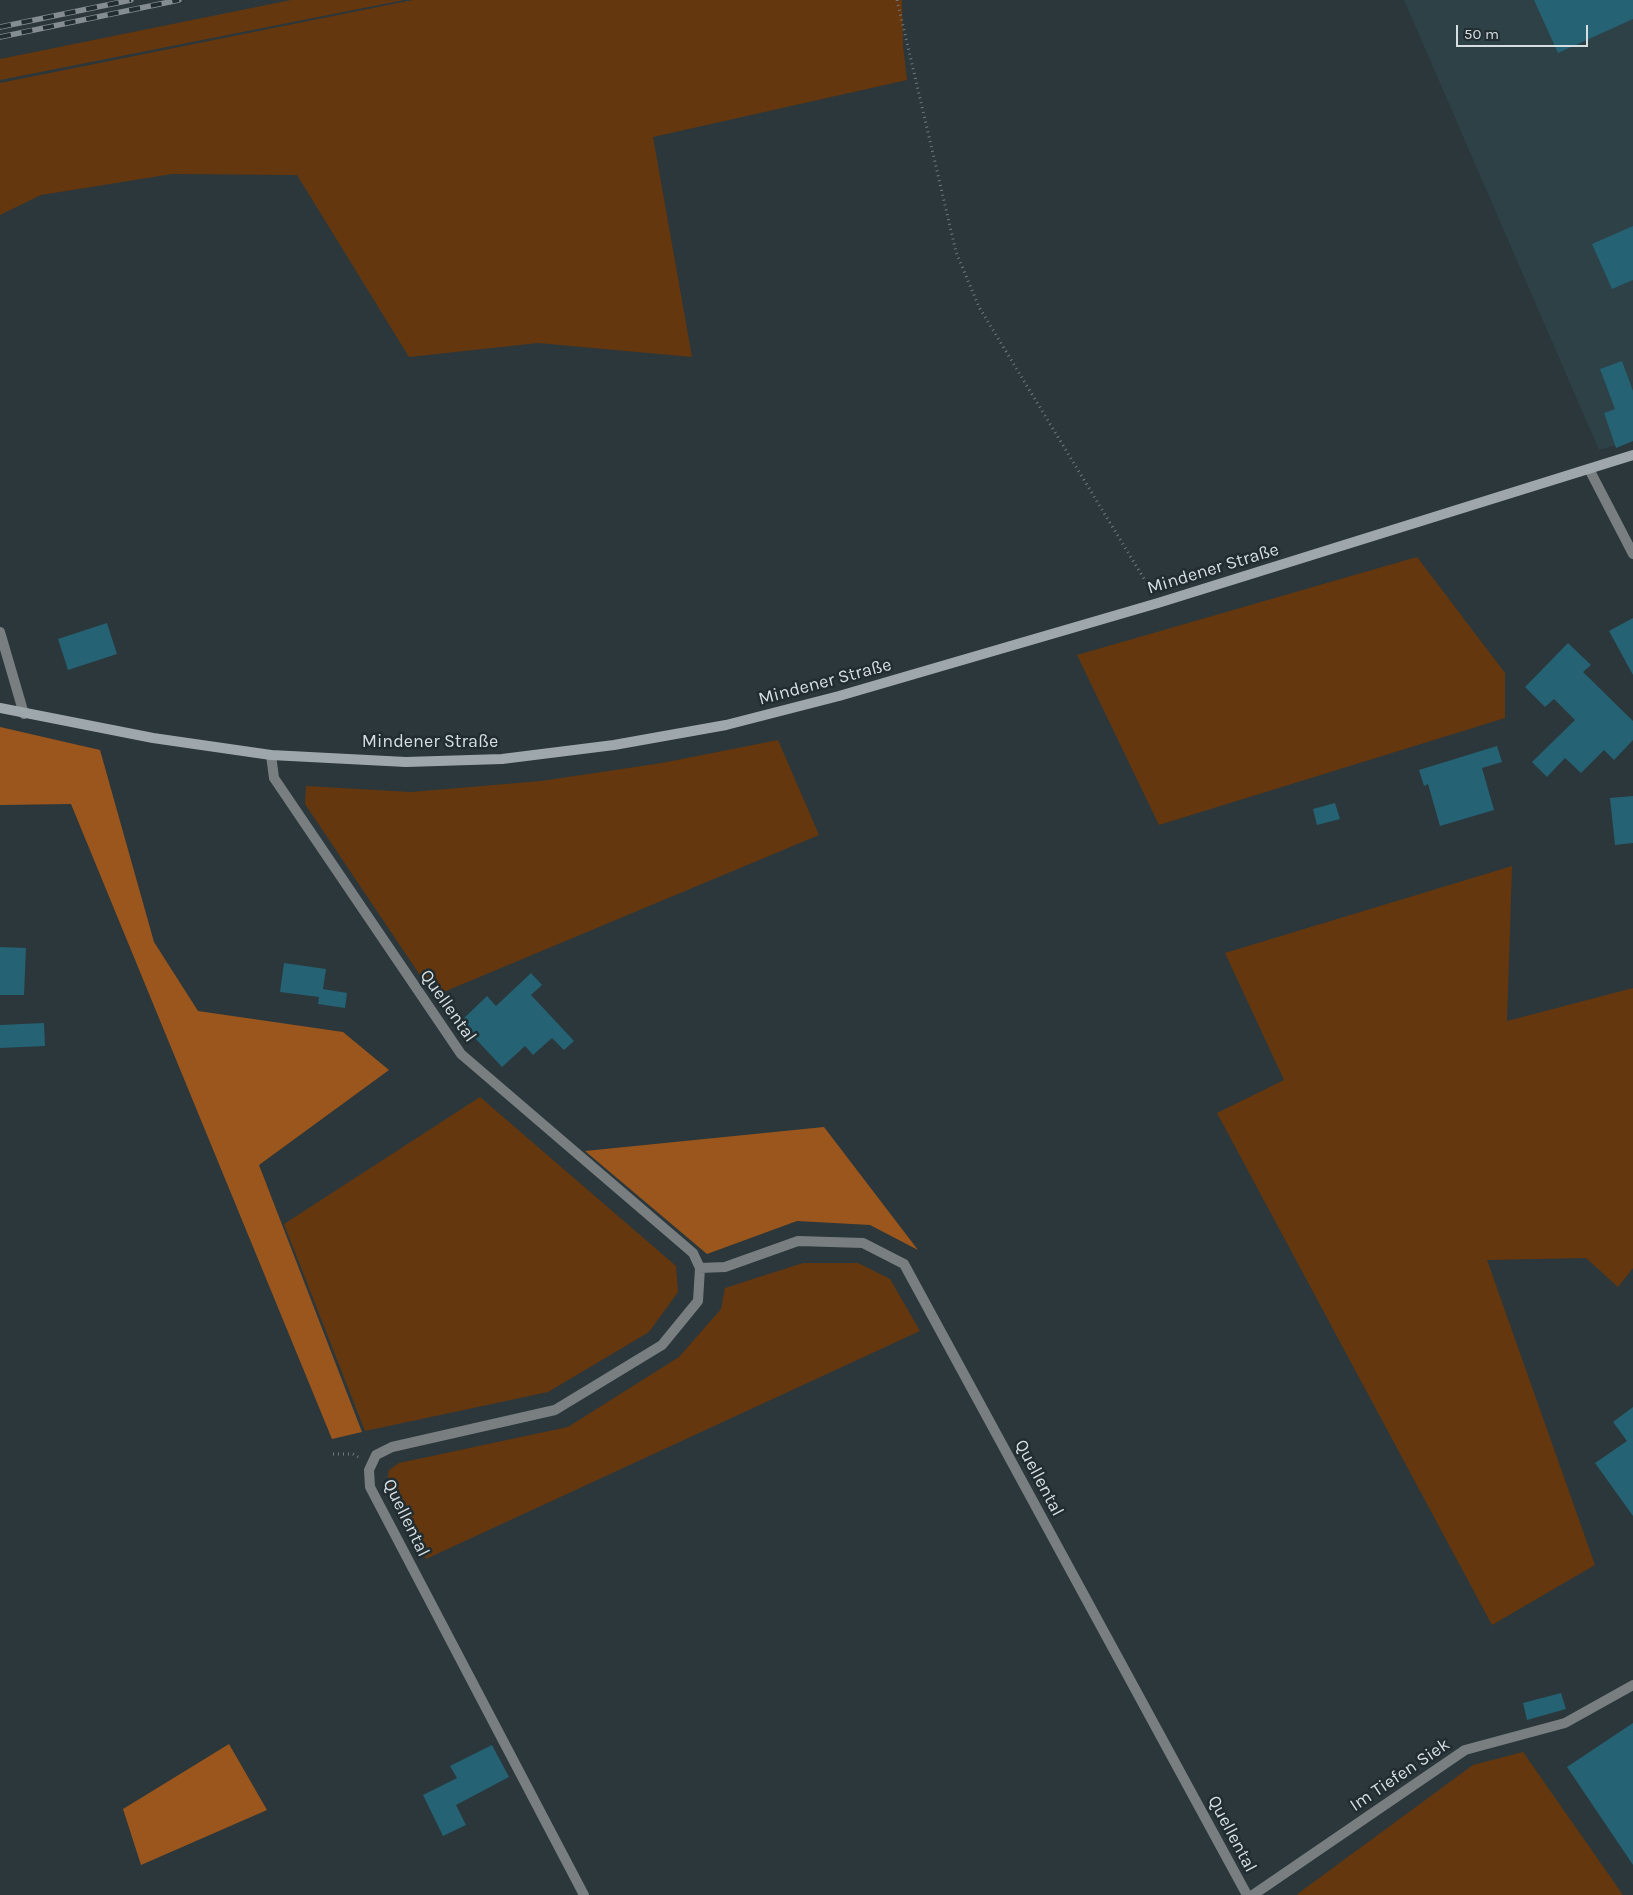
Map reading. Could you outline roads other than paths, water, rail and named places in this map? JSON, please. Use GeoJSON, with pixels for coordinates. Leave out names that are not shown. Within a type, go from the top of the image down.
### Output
{"type":"FeatureCollection","features":[{"type":"Feature","properties":{"kind":"main road","name":"Mindener Straße"},"geometry":{"type":"LineString","coordinates":[[0,708],[153,738],[271,755],[406,762],[502,759],[614,745],[726,725],[839,696],[1158,603],[1633,456]]}},
{"type":"Feature","properties":{"kind":"street"},"geometry":{"type":"LineString","coordinates":[[1589,469],[1633,554]]}},
{"type":"Feature","properties":{"kind":"street"},"geometry":{"type":"LineString","coordinates":[[0,632],[24,714]]}},
{"type":"Feature","properties":{"kind":"street","name":"Quellental"},"geometry":{"type":"LineString","coordinates":[[271,755],[274,778],[461,1054],[693,1253],[700,1268],[698,1301],[662,1345],[554,1410],[392,1447],[376,1455],[369,1470],[370,1487],[584,1895]]}},
{"type":"Feature","properties":{"kind":"street","name":"Quellental"},"geometry":{"type":"LineString","coordinates":[[700,1268],[726,1267],[798,1241],[863,1243],[904,1264],[1246,1895]]}},
{"type":"Feature","properties":{"kind":"street","name":"Im Tiefen Siek"},"geometry":{"type":"LineString","coordinates":[[1253,1895],[1465,1750],[1565,1723],[1633,1685]]}},
{"type":"Feature","properties":{"kind":"railway"},"geometry":{"type":"LineString","coordinates":[[0,27],[131,0]]}},
{"type":"Feature","properties":{"kind":"railway"},"geometry":{"type":"LineString","coordinates":[[0,37],[179,0]]}}]}
